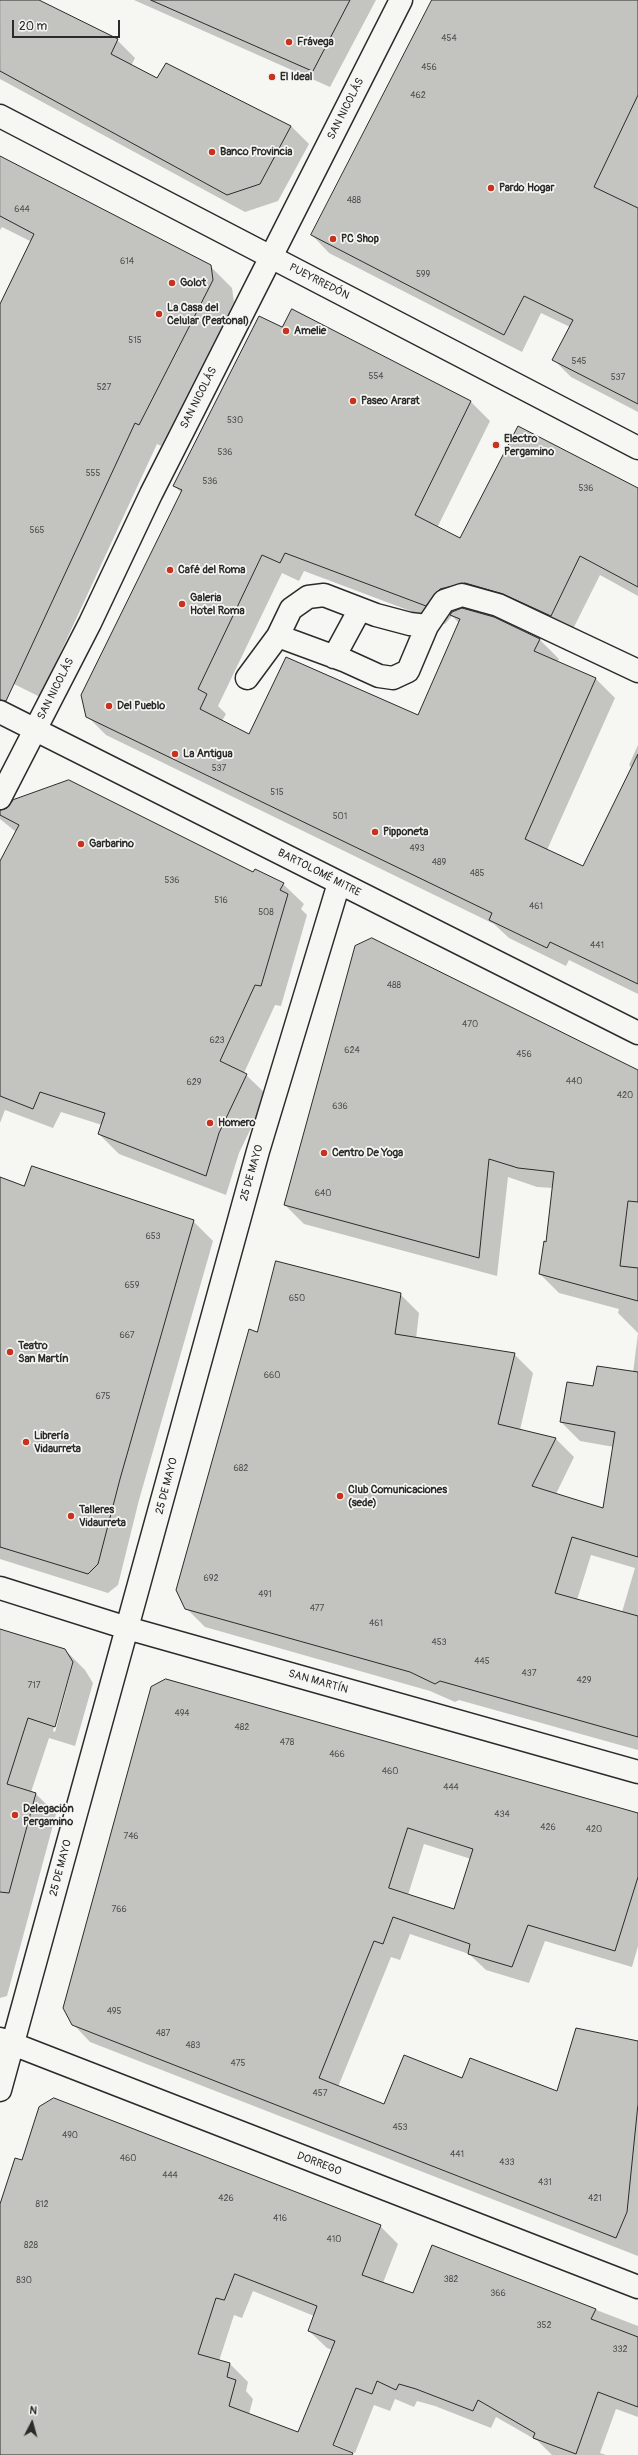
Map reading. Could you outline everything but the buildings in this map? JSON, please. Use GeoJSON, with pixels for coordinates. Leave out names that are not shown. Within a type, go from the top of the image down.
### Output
{"type":"FeatureCollection","features":[{"type":"Feature","properties":{"kind":"street","name":"SAN NICOLÁS"},"geometry":{"type":"LineString","coordinates":[[0,798],[90,623],[151,494],[401,0]]}},
{"type":"Feature","properties":{"kind":"street","name":"PUEYRREDÓN"},"geometry":{"type":"LineString","coordinates":[[0,116],[638,448]]}},
{"type":"Feature","properties":{"kind":"street"},"geometry":{"type":"LineString","coordinates":[[247,678],[278,636],[291,609],[308,597],[324,595],[360,609],[410,624],[426,626]]}},
{"type":"Feature","properties":{"kind":"street"},"geometry":{"type":"LineString","coordinates":[[278,636],[379,676],[393,678],[408,671],[426,626],[444,601],[462,596],[498,605],[638,671]]}},
{"type":"Feature","properties":{"kind":"street"},"geometry":{"type":"LineString","coordinates":[[334,657],[360,609]]}},
{"type":"Feature","properties":{"kind":"street","name":"BARTOLOMÉ MITRE"},"geometry":{"type":"LineString","coordinates":[[0,712],[638,1033]]}},
{"type":"Feature","properties":{"kind":"street","name":"25 DE MAYO"},"geometry":{"type":"LineString","coordinates":[[0,2090],[6,2042],[128,1628],[258,1151],[339,883]]}},
{"type":"Feature","properties":{"kind":"street","name":"SAN MARTÍN"},"geometry":{"type":"LineString","coordinates":[[0,1588],[128,1628],[638,1772]]}},
{"type":"Feature","properties":{"kind":"street","name":"DORREGO"},"geometry":{"type":"LineString","coordinates":[[6,2042],[638,2287]]}},
{"type":"Feature","properties":{"kind":"place","name":"Frávega"},"geometry":{"type":"Point","coordinates":[289,42]}},
{"type":"Feature","properties":{"kind":"place","name":"El Ideal"},"geometry":{"type":"Point","coordinates":[272,77]}},
{"type":"Feature","properties":{"kind":"place","name":"Banco Provincia"},"geometry":{"type":"Point","coordinates":[212,152]}},
{"type":"Feature","properties":{"kind":"place","name":"Pardo Hogar"},"geometry":{"type":"Point","coordinates":[491,188]}},
{"type":"Feature","properties":{"kind":"place","name":"PC Shop"},"geometry":{"type":"Point","coordinates":[333,239]}},
{"type":"Feature","properties":{"kind":"place","name":"Golot"},"geometry":{"type":"Point","coordinates":[172,283]}},
{"type":"Feature","properties":{"kind":"place","name":"La Casa del Celular (Peatonal)"},"geometry":{"type":"Point","coordinates":[159,314]}},
{"type":"Feature","properties":{"kind":"place","name":"Amelie"},"geometry":{"type":"Point","coordinates":[286,331]}},
{"type":"Feature","properties":{"kind":"place","name":"Paseo Ararat"},"geometry":{"type":"Point","coordinates":[353,401]}},
{"type":"Feature","properties":{"kind":"place","name":"Electro Pergamino"},"geometry":{"type":"Point","coordinates":[496,445]}},
{"type":"Feature","properties":{"kind":"place","name":"Café del Roma"},"geometry":{"type":"Point","coordinates":[170,570]}},
{"type":"Feature","properties":{"kind":"place","name":"Galeria Hotel Roma"},"geometry":{"type":"Point","coordinates":[182,604]}},
{"type":"Feature","properties":{"kind":"place","name":"Del Pueblo"},"geometry":{"type":"Point","coordinates":[109,706]}},
{"type":"Feature","properties":{"kind":"place","name":"La Antigua"},"geometry":{"type":"Point","coordinates":[175,754]}},
{"type":"Feature","properties":{"kind":"place","name":"Pipponeta"},"geometry":{"type":"Point","coordinates":[375,832]}},
{"type":"Feature","properties":{"kind":"place","name":"Garbarino"},"geometry":{"type":"Point","coordinates":[81,844]}},
{"type":"Feature","properties":{"kind":"place","name":"Homero"},"geometry":{"type":"Point","coordinates":[210,1123]}},
{"type":"Feature","properties":{"kind":"place","name":"Centro De Yoga"},"geometry":{"type":"Point","coordinates":[324,1153]}},
{"type":"Feature","properties":{"kind":"place","name":"Teatro San Martín"},"geometry":{"type":"Point","coordinates":[10,1352]}},
{"type":"Feature","properties":{"kind":"place","name":"Librería Vidaurreta"},"geometry":{"type":"Point","coordinates":[26,1442]}},
{"type":"Feature","properties":{"kind":"place","name":"Club Comunicaciones (sede)"},"geometry":{"type":"Point","coordinates":[340,1496]}},
{"type":"Feature","properties":{"kind":"place","name":"Talleres Vidaurreta"},"geometry":{"type":"Point","coordinates":[71,1516]}},
{"type":"Feature","properties":{"kind":"place","name":"Delegación Pergamino"},"geometry":{"type":"Point","coordinates":[15,1815]}}]}
